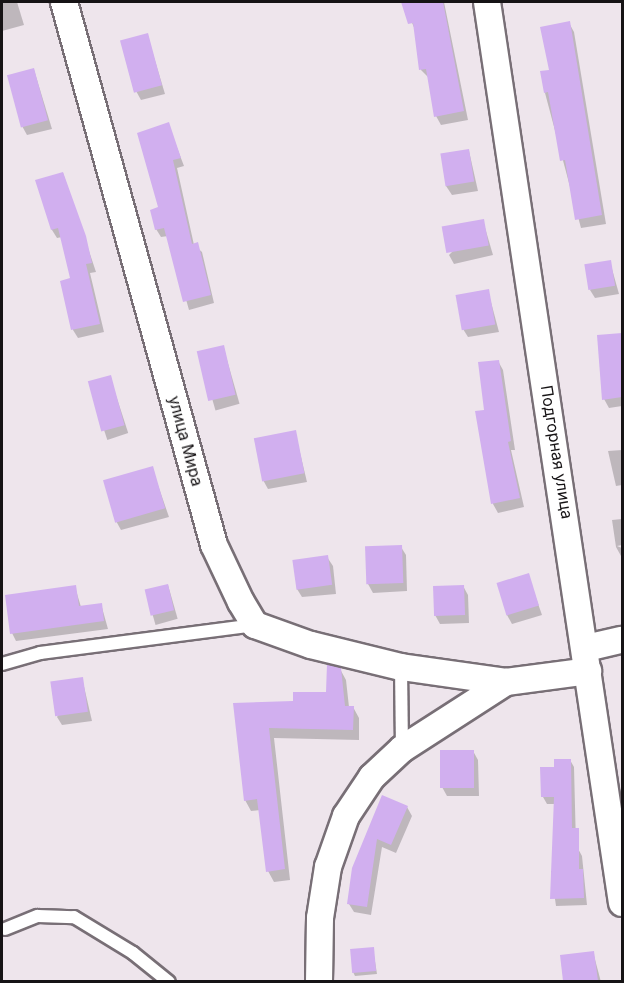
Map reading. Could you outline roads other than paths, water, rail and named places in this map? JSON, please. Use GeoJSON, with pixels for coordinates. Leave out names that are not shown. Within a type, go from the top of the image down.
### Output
{"type":"FeatureCollection","features":[{"type":"Feature","properties":{"kind":"street","name":"улица Мира"},"geometry":{"type":"LineString","coordinates":[[64,2],[214,545],[255,625]]}},
{"type":"Feature","properties":{"kind":"street","name":"Подгорная улица"},"geometry":{"type":"LineString","coordinates":[[487,2],[622,903]]}},
{"type":"Feature","properties":{"kind":"street"},"geometry":{"type":"LineString","coordinates":[[255,625],[311,645],[400,667],[506,682]]}},
{"type":"Feature","properties":{"kind":"street"},"geometry":{"type":"LineString","coordinates":[[319,981],[320,918],[328,867],[346,816],[372,777],[402,749],[506,682],[587,660],[622,640]]}},
{"type":"Feature","properties":{"kind":"lane"},"geometry":{"type":"LineString","coordinates":[[2,664],[40,653],[255,625]]}},
{"type":"Feature","properties":{"kind":"lane"},"geometry":{"type":"LineString","coordinates":[[400,667],[402,749]]}},
{"type":"Feature","properties":{"kind":"lane"},"geometry":{"type":"LineString","coordinates":[[5,929],[38,916],[74,917],[133,953],[169,981]]}}]}
